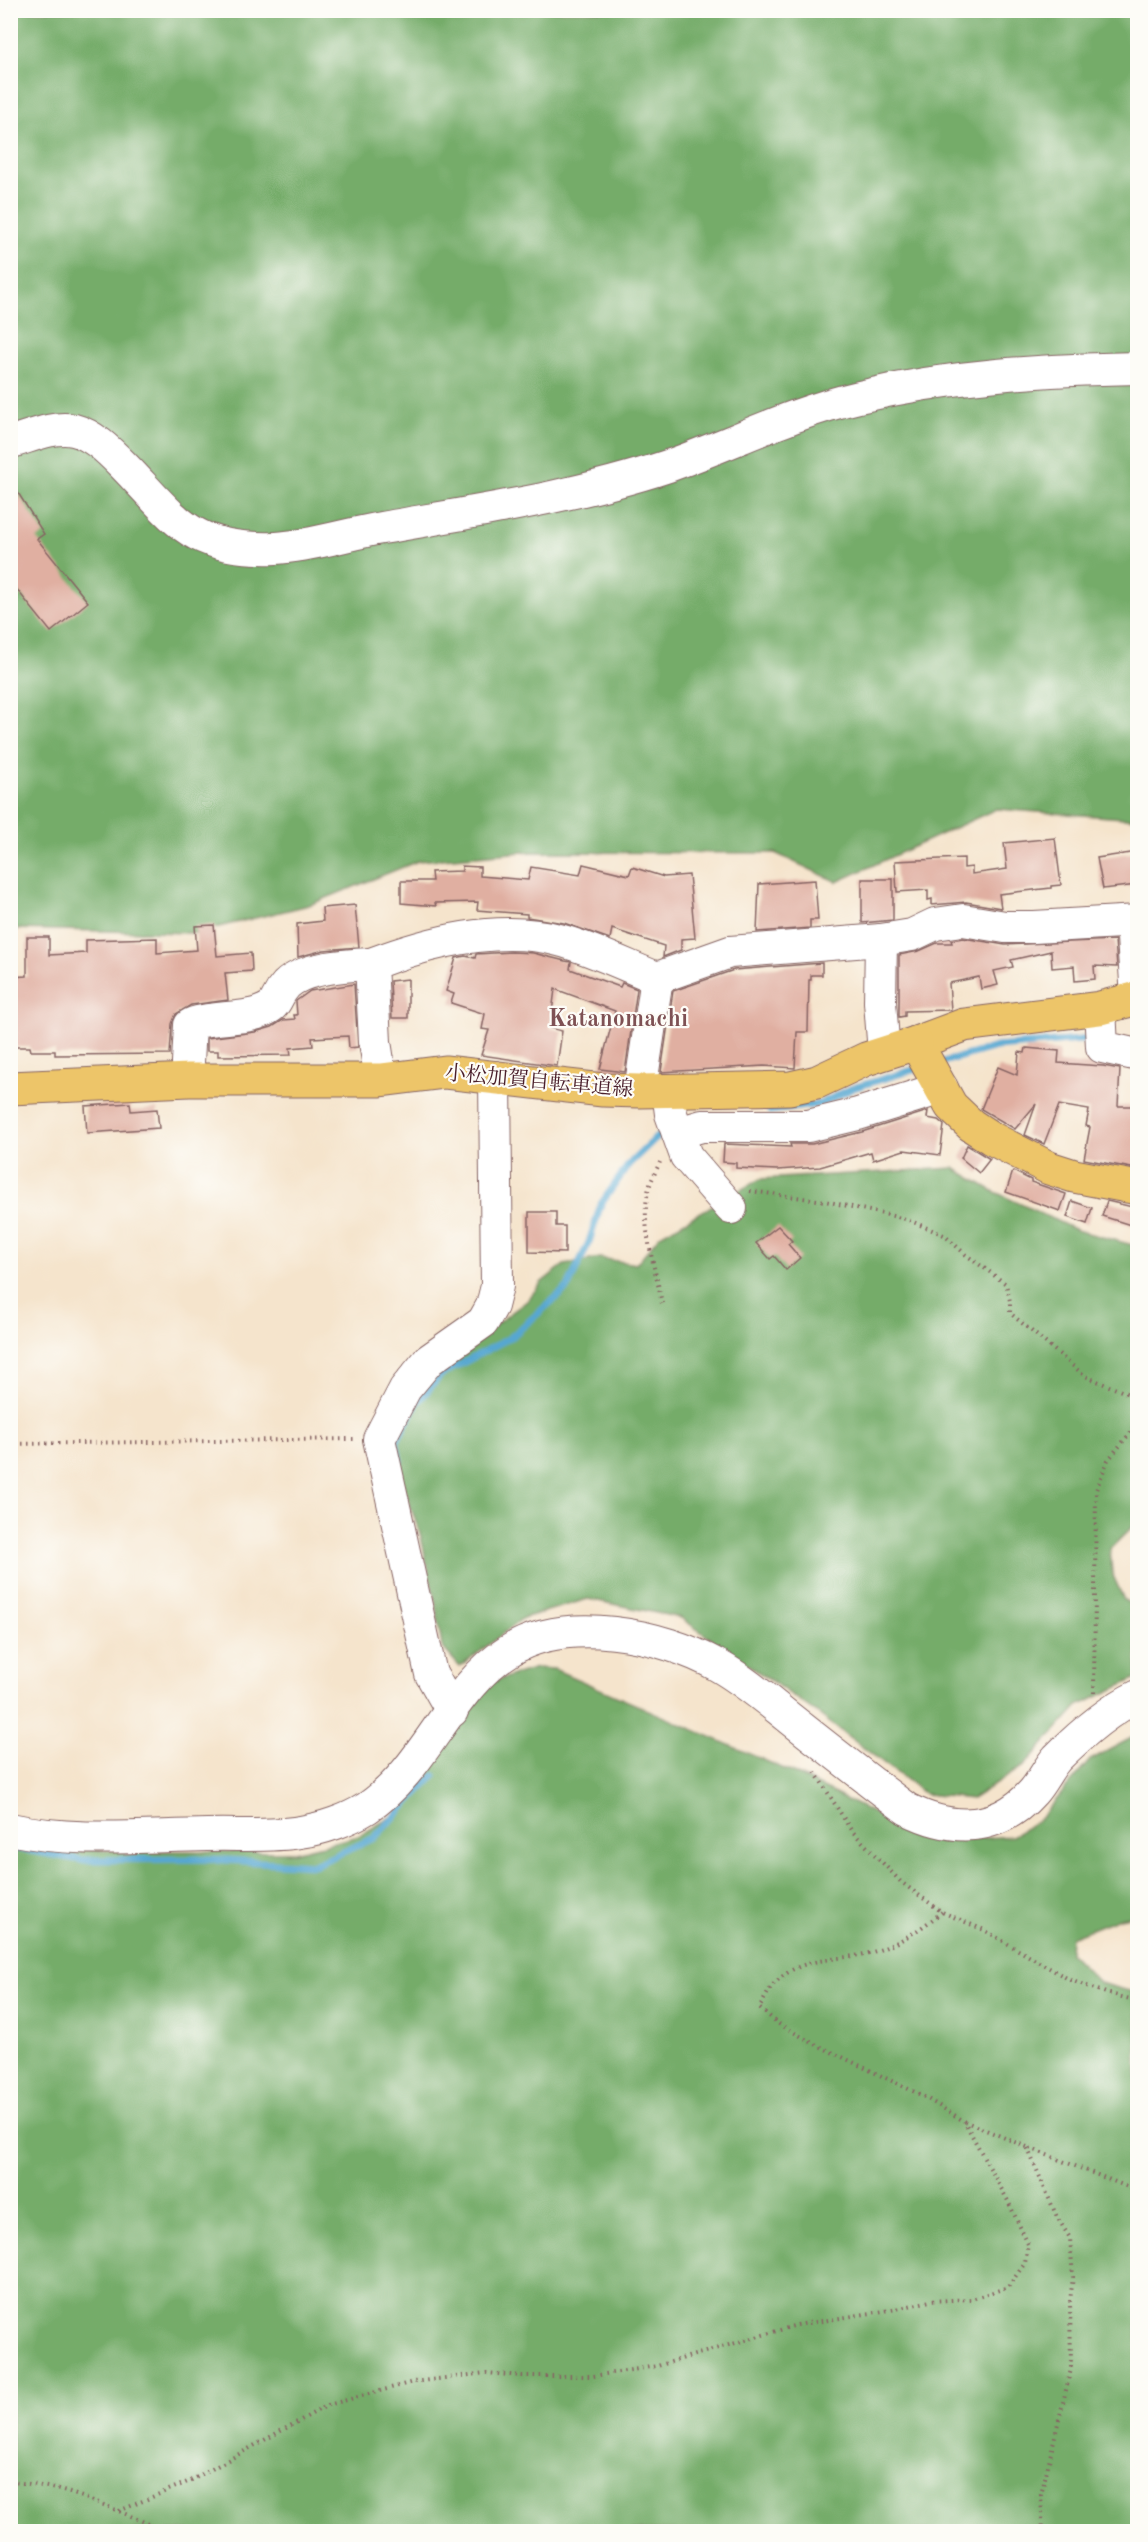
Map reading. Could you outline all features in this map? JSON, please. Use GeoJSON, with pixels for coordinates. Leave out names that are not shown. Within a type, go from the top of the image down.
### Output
{"type":"FeatureCollection","features":[{"type":"Feature","properties":{"kind":"main road","name":"小松加賀自転車道線"},"geometry":{"type":"LineString","coordinates":[[10,1088],[189,1080],[381,1080],[445,1072],[603,1090],[789,1088],[817,1082],[884,1053],[964,1025],[1100,1008],[1137,998]]}},
{"type":"Feature","properties":{"kind":"main road"},"geometry":{"type":"LineString","coordinates":[[916,1043],[951,1106],[971,1125],[1018,1153],[1074,1176],[1137,1188]]}},
{"type":"Feature","properties":{"kind":"street"},"geometry":{"type":"LineString","coordinates":[[15,441],[57,429],[72,430],[87,435],[108,449],[164,510],[184,527],[206,540],[246,547],[298,547],[380,528],[473,514],[556,497],[663,468],[794,418],[857,397],[944,381],[1040,370],[1137,368]]}},
{"type":"Feature","properties":{"kind":"street"},"geometry":{"type":"LineString","coordinates":[[189,1080],[190,1025],[194,1022],[218,1021],[261,1012],[278,1003],[287,984],[326,968],[371,964],[388,957],[469,937],[509,933],[559,940],[657,978],[730,952],[881,940],[912,935],[935,924],[963,920],[1024,927],[1135,922],[1137,998]]}},
{"type":"Feature","properties":{"kind":"street"},"geometry":{"type":"LineString","coordinates":[[881,940],[880,1002],[884,1053]]}},
{"type":"Feature","properties":{"kind":"street"},"geometry":{"type":"LineString","coordinates":[[371,964],[375,1042],[381,1080]]}},
{"type":"Feature","properties":{"kind":"street"},"geometry":{"type":"LineString","coordinates":[[657,978],[654,1091],[671,1114],[686,1156],[738,1199]]}},
{"type":"Feature","properties":{"kind":"street"},"geometry":{"type":"LineString","coordinates":[[1100,1008],[1102,1047],[1137,1055]]}},
{"type":"Feature","properties":{"kind":"street"},"geometry":{"type":"LineString","coordinates":[[452,1711],[431,1674],[379,1439],[390,1414],[429,1360],[483,1322],[492,1306],[497,1286],[495,1077]]}},
{"type":"Feature","properties":{"kind":"street"},"geometry":{"type":"LineString","coordinates":[[678,1133],[702,1126],[808,1125],[858,1114],[942,1088]]}},
{"type":"Feature","properties":{"kind":"street"},"geometry":{"type":"LineString","coordinates":[[10,1829],[87,1837],[299,1833],[336,1823],[368,1808],[396,1782],[472,1684],[509,1650],[565,1631],[606,1632],[660,1642],[716,1664],[907,1809],[930,1821],[950,1825],[972,1824],[999,1818],[1018,1807],[1033,1792],[1056,1760],[1092,1726],[1137,1696]]}},
{"type":"Feature","properties":{"kind":"path"},"geometry":{"type":"LineString","coordinates":[[662,1304],[647,1233],[645,1211],[648,1191],[670,1143],[678,1133]]}},
{"type":"Feature","properties":{"kind":"path"},"geometry":{"type":"LineString","coordinates":[[738,1199],[834,1203],[906,1219],[944,1235],[1006,1284],[1010,1313],[1085,1376],[1137,1398]]}},
{"type":"Feature","properties":{"kind":"path"},"geometry":{"type":"LineString","coordinates":[[1092,1726],[1096,1619],[1094,1520],[1096,1490],[1108,1460],[1131,1432],[1137,1418]]}},
{"type":"Feature","properties":{"kind":"path"},"geometry":{"type":"LineString","coordinates":[[10,1444],[379,1439]]}},
{"type":"Feature","properties":{"kind":"path"},"geometry":{"type":"LineString","coordinates":[[810,1763],[850,1830],[901,1882],[942,1912],[984,1930],[1070,1980],[1137,2001]]}},
{"type":"Feature","properties":{"kind":"path"},"geometry":{"type":"LineString","coordinates":[[942,1912],[925,1926],[898,1942],[869,1953],[832,1957],[796,1966],[775,1982],[759,2008],[779,2024],[811,2042],[921,2095],[964,2121],[1137,2191]]}},
{"type":"Feature","properties":{"kind":"path"},"geometry":{"type":"LineString","coordinates":[[119,2511],[190,2481],[328,2405],[402,2384],[486,2373],[522,2376],[593,2376],[657,2366],[797,2325],[896,2309],[930,2301],[972,2299],[1008,2287],[1025,2264],[1028,2244],[999,2183],[964,2121]]}},
{"type":"Feature","properties":{"kind":"path"},"geometry":{"type":"LineString","coordinates":[[1027,2147],[1057,2217],[1070,2238],[1073,2277],[1070,2301],[1071,2369],[1041,2495],[1043,2532]]}},
{"type":"Feature","properties":{"kind":"path"},"geometry":{"type":"LineString","coordinates":[[10,2481],[44,2484],[87,2497],[167,2532]]}},
{"type":"Feature","properties":{"kind":"green space"},"geometry":{"type":"Polygon","coordinates":[[[11,11],[1137,11],[1137,819],[996,809],[837,882],[775,853],[523,852],[418,861],[309,905],[194,933],[11,929],[11,11]]]}},
{"type":"Feature","properties":{"kind":"green space"},"geometry":{"type":"Polygon","coordinates":[[[954,1168],[993,1191],[1076,1230],[1137,1246],[1137,1519],[1135,1524],[1110,1549],[1112,1573],[1124,1600],[1137,1608],[1137,1678],[1078,1706],[1024,1766],[972,1799],[925,1794],[817,1713],[681,1618],[588,1599],[523,1618],[460,1667],[442,1647],[435,1600],[421,1537],[395,1461],[395,1431],[434,1370],[527,1301],[542,1282],[564,1265],[600,1258],[636,1264],[660,1235],[760,1179],[954,1168]]]}},
{"type":"Feature","properties":{"kind":"green space"},"geometry":{"type":"Polygon","coordinates":[[[536,1668],[554,1669],[789,1771],[913,1833],[945,1841],[1012,1836],[1039,1820],[1090,1760],[1137,1735],[1137,1915],[1119,1918],[1071,1937],[1070,1953],[1100,1983],[1137,1993],[1137,2531],[11,2531],[10,1842],[39,1850],[294,1852],[359,1836],[401,1811],[491,1682],[536,1668]]]}},
{"type":"Feature","properties":{"kind":"building"},"geometry":{"type":"Polygon","coordinates":[[[10,480],[44,534],[37,539],[88,602],[51,632],[10,581],[10,480]]]}},
{"type":"Feature","properties":{"kind":"building"},"geometry":{"type":"Polygon","coordinates":[[[1055,838],[1061,885],[999,894],[1001,908],[966,902],[932,905],[932,899],[928,900],[928,890],[897,892],[895,861],[964,858],[964,868],[972,867],[972,874],[1007,869],[1004,843],[1055,838]]]}},
{"type":"Feature","properties":{"kind":"building"},"geometry":{"type":"Polygon","coordinates":[[[1137,852],[1137,885],[1103,889],[1097,858],[1137,852]]]}},
{"type":"Feature","properties":{"kind":"building"},"geometry":{"type":"Polygon","coordinates":[[[583,864],[629,875],[632,867],[664,877],[689,875],[695,938],[681,939],[681,950],[663,957],[664,946],[612,929],[610,939],[564,923],[527,917],[527,914],[477,910],[478,902],[435,903],[436,906],[401,903],[401,881],[432,881],[431,872],[462,871],[462,866],[480,867],[480,876],[528,880],[531,867],[580,875],[583,864]]]}},
{"type":"Feature","properties":{"kind":"building"},"geometry":{"type":"Polygon","coordinates":[[[862,879],[893,879],[893,920],[862,923],[862,879]]]}},
{"type":"Feature","properties":{"kind":"building"},"geometry":{"type":"Polygon","coordinates":[[[815,880],[818,920],[810,920],[810,928],[757,932],[759,884],[815,880]]]}},
{"type":"Feature","properties":{"kind":"building"},"geometry":{"type":"Polygon","coordinates":[[[355,905],[359,947],[324,950],[298,957],[297,924],[323,921],[322,908],[355,905]]]}},
{"type":"Feature","properties":{"kind":"building"},"geometry":{"type":"Polygon","coordinates":[[[214,925],[217,956],[251,953],[252,971],[225,973],[228,1000],[191,1005],[176,1014],[172,1024],[170,1054],[55,1055],[55,1051],[31,1051],[30,1047],[11,1047],[10,977],[27,976],[27,937],[49,937],[49,955],[86,953],[86,940],[157,938],[157,953],[197,950],[195,926],[214,925]]]}},
{"type":"Feature","properties":{"kind":"building"},"geometry":{"type":"Polygon","coordinates":[[[963,938],[1005,945],[1115,940],[1117,967],[1094,966],[1095,979],[1075,981],[1074,966],[1052,968],[1051,951],[1011,960],[1013,967],[994,971],[998,985],[981,989],[979,977],[949,983],[951,1010],[905,1011],[905,1016],[899,1017],[899,955],[919,951],[937,943],[952,943],[951,940],[963,938]]]}},
{"type":"Feature","properties":{"kind":"building"},"geometry":{"type":"Polygon","coordinates":[[[533,953],[571,962],[570,969],[620,987],[622,983],[637,989],[625,1072],[600,1069],[615,1011],[555,989],[550,1028],[562,1031],[557,1066],[481,1055],[489,1030],[482,1029],[485,1014],[451,1003],[454,994],[446,991],[456,958],[465,956],[475,958],[476,954],[533,953]]]}},
{"type":"Feature","properties":{"kind":"building"},"geometry":{"type":"Polygon","coordinates":[[[822,963],[822,975],[811,975],[811,980],[809,980],[808,1032],[797,1032],[795,1068],[764,1066],[661,1072],[673,991],[734,970],[822,963]]]}},
{"type":"Feature","properties":{"kind":"building"},"geometry":{"type":"Polygon","coordinates":[[[408,979],[408,1018],[392,1018],[390,981],[408,979]]]}},
{"type":"Feature","properties":{"kind":"building"},"geometry":{"type":"Polygon","coordinates":[[[354,984],[358,1047],[349,1048],[348,1036],[312,1038],[313,1046],[290,1048],[291,1055],[218,1056],[218,1051],[207,1051],[207,1038],[255,1032],[272,1027],[283,1020],[295,1019],[296,1001],[310,991],[354,984]]]}},
{"type":"Feature","properties":{"kind":"building"},"geometry":{"type":"Polygon","coordinates":[[[1026,1048],[1059,1051],[1058,1063],[1120,1069],[1118,1106],[1137,1106],[1137,1169],[1084,1159],[1090,1127],[1086,1126],[1089,1110],[1059,1105],[1044,1144],[1025,1135],[1036,1104],[1015,1129],[981,1109],[998,1067],[1017,1075],[1019,1052],[1025,1053],[1026,1048]]]}},
{"type":"Feature","properties":{"kind":"building"},"geometry":{"type":"Polygon","coordinates":[[[130,1103],[131,1111],[157,1109],[159,1128],[87,1133],[85,1106],[130,1103]]]}},
{"type":"Feature","properties":{"kind":"building"},"geometry":{"type":"Polygon","coordinates":[[[928,1111],[927,1118],[938,1120],[944,1125],[940,1155],[904,1150],[873,1160],[871,1152],[820,1167],[777,1170],[736,1168],[736,1163],[723,1162],[724,1144],[791,1147],[790,1144],[812,1144],[862,1132],[928,1111]]]}},
{"type":"Feature","properties":{"kind":"building"},"geometry":{"type":"Polygon","coordinates":[[[967,1145],[990,1159],[979,1173],[961,1158],[967,1145]]]}},
{"type":"Feature","properties":{"kind":"building"},"geometry":{"type":"Polygon","coordinates":[[[1013,1171],[1031,1182],[1066,1194],[1060,1211],[1006,1192],[1013,1171]]]}},
{"type":"Feature","properties":{"kind":"building"},"geometry":{"type":"Polygon","coordinates":[[[1072,1201],[1092,1208],[1087,1224],[1067,1217],[1072,1201]]]}},
{"type":"Feature","properties":{"kind":"building"},"geometry":{"type":"Polygon","coordinates":[[[1107,1201],[1137,1208],[1137,1227],[1102,1216],[1107,1201]]]}},
{"type":"Feature","properties":{"kind":"building"},"geometry":{"type":"Polygon","coordinates":[[[529,1212],[556,1212],[556,1226],[565,1226],[565,1253],[529,1252],[529,1212]]]}},
{"type":"Feature","properties":{"kind":"building"},"geometry":{"type":"Polygon","coordinates":[[[778,1226],[792,1241],[788,1244],[800,1258],[786,1270],[774,1256],[770,1259],[756,1243],[778,1226]]]}},
{"type":"Feature","properties":{"kind":"waterway"},"geometry":{"type":"LineString","coordinates":[[936,1064],[996,1047],[1093,1039]]}},
{"type":"Feature","properties":{"kind":"waterway"},"geometry":{"type":"LineString","coordinates":[[770,1111],[820,1104],[853,1088],[919,1068]]}},
{"type":"Feature","properties":{"kind":"waterway"},"geometry":{"type":"LineString","coordinates":[[400,1461],[396,1442],[417,1403],[441,1375],[511,1337],[568,1287],[589,1242],[601,1204],[629,1164],[667,1130]]}},
{"type":"Feature","properties":{"kind":"waterway"},"geometry":{"type":"LineString","coordinates":[[10,1847],[81,1860],[208,1859],[314,1865],[374,1838],[434,1776]]}},
{"type":"Feature","properties":{"kind":"district","name":"Katanomachi"},"geometry":{"type":"Point","coordinates":[618,1020]}}]}
